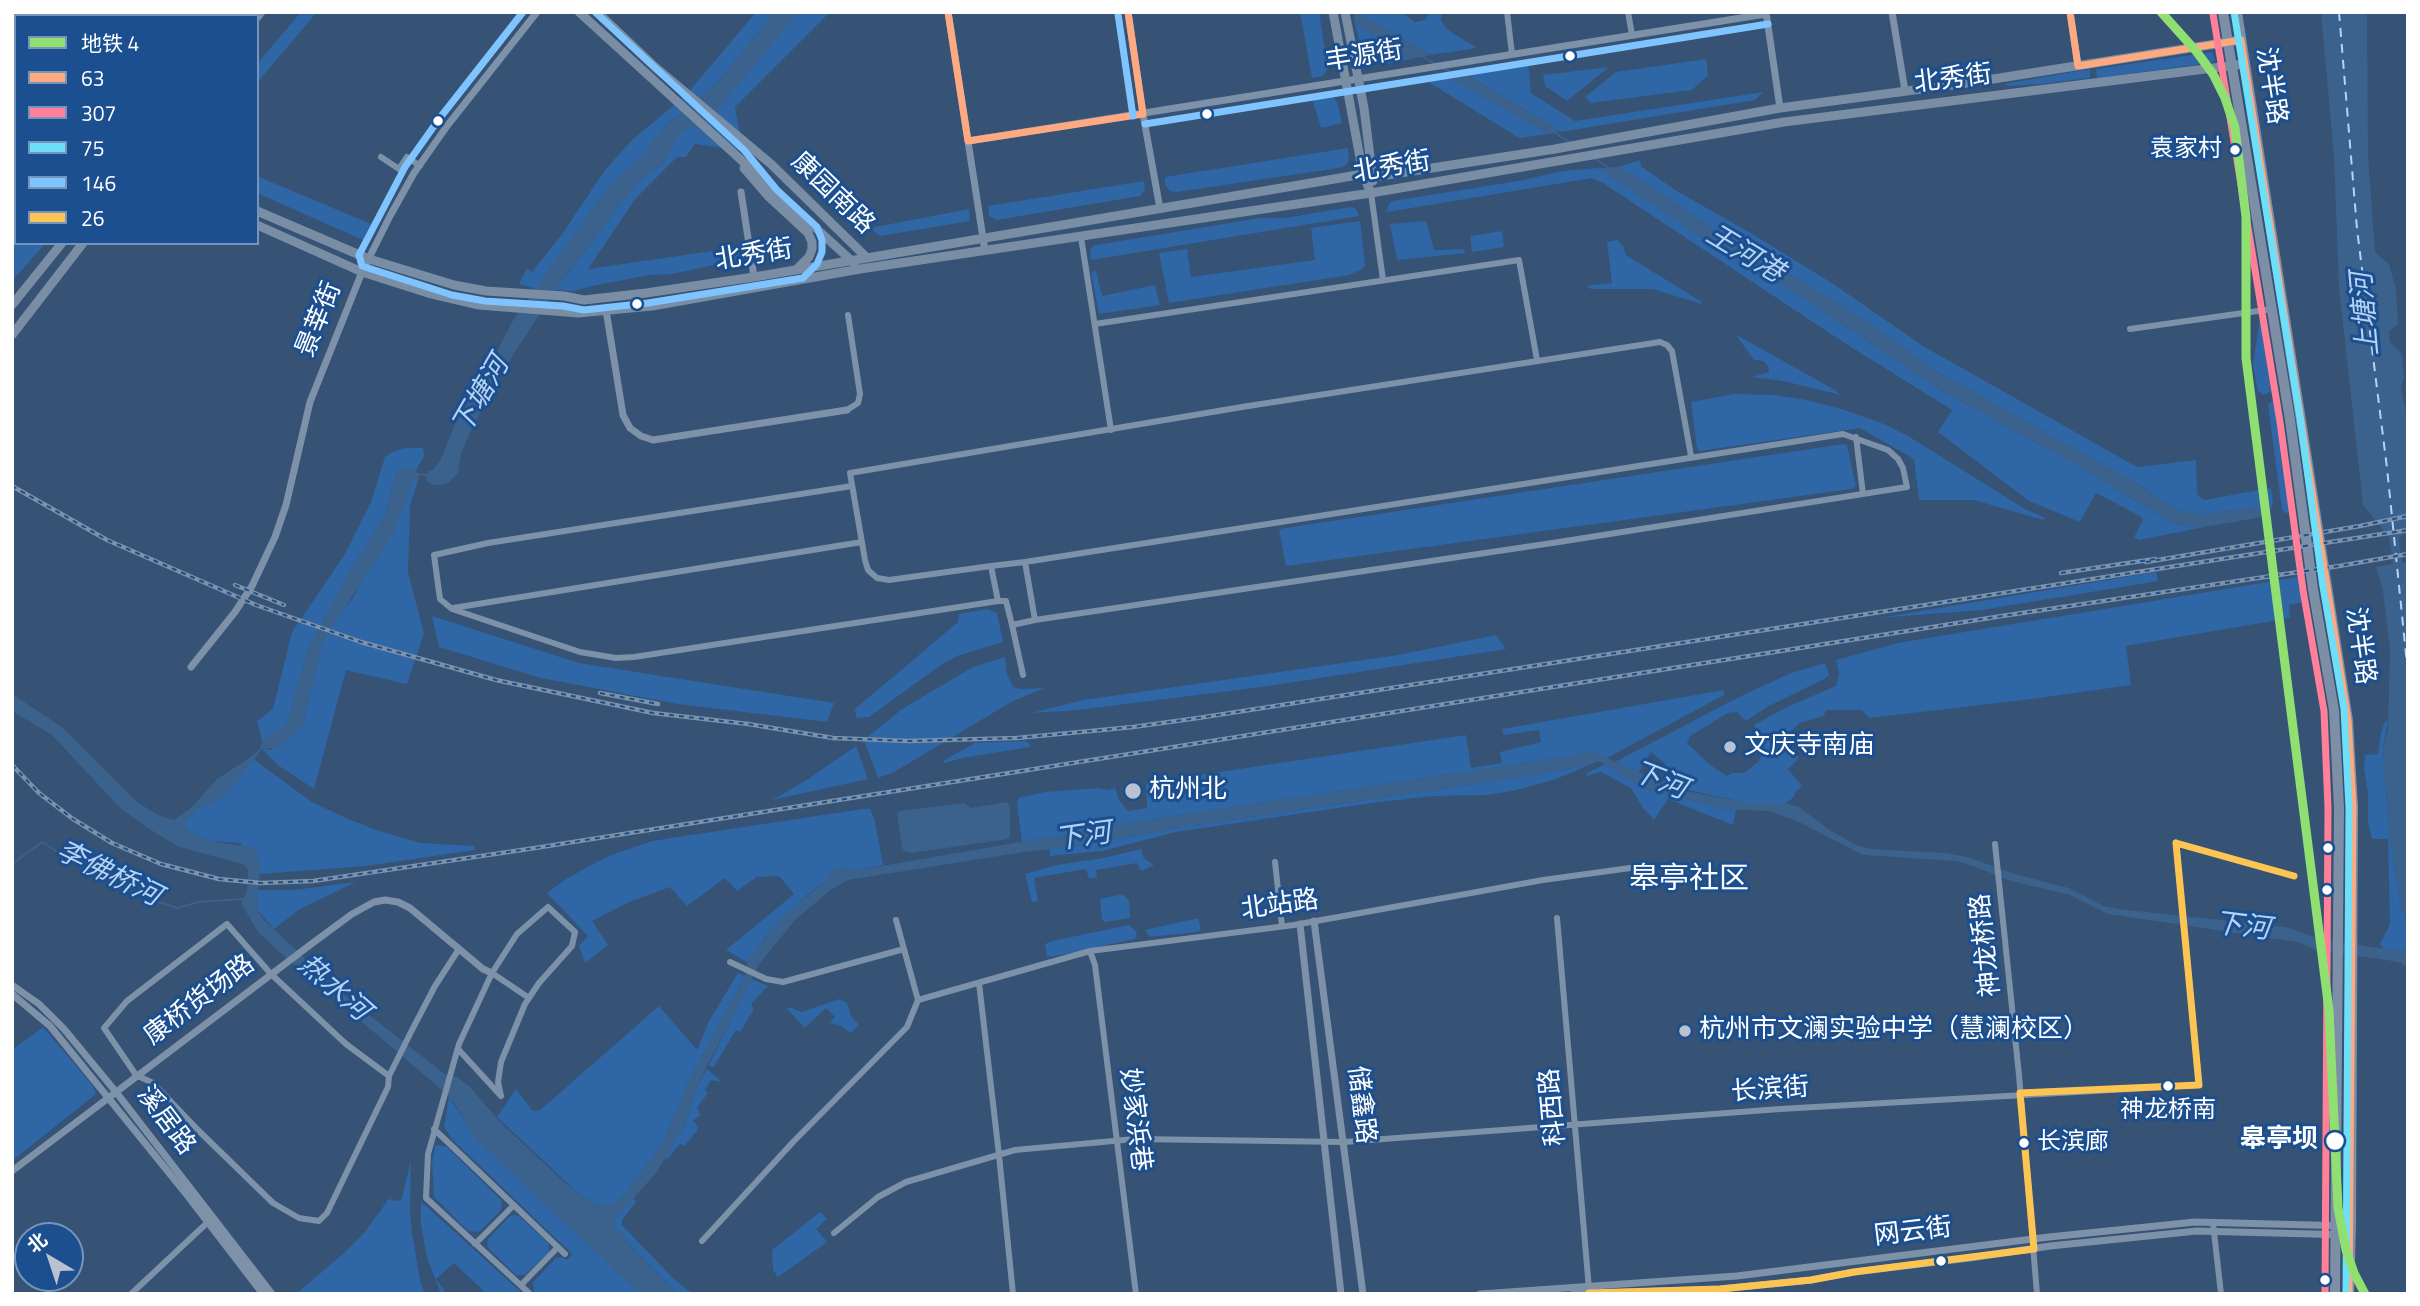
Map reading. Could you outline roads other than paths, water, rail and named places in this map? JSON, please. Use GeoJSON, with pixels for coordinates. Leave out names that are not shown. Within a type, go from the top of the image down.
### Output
{"type":"FeatureCollection","features":[{"type":"Feature","properties":{"kind":"main road","name":"康园南路"},"geometry":{"type":"LineString","coordinates":[[579,12],[737,158],[777,190],[860,269],[866,257],[771,164],[678,87],[597,12]]}},
{"type":"Feature","properties":{"kind":"main road"},"geometry":{"type":"LineString","coordinates":[[1345,12],[1374,177],[1371,193]]}},
{"type":"Feature","properties":{"kind":"main road","name":"沈半路"},"geometry":{"type":"LineString","coordinates":[[2222,12],[2290,420],[2313,589],[2334,710],[2339,808],[2335,1294]]}},
{"type":"Feature","properties":{"kind":"main road","name":"沈半路"},"geometry":{"type":"LineString","coordinates":[[2237,12],[2348,720],[2353,806],[2351,1230],[2348,1294]]}},
{"type":"Feature","properties":{"kind":"main road"},"geometry":{"type":"LineString","coordinates":[[1333,14],[1363,174],[1371,193]]}},
{"type":"Feature","properties":{"kind":"main road","name":"北秀街"},"geometry":{"type":"LineString","coordinates":[[369,259],[454,285],[584,300],[646,293],[852,261],[1363,174],[1374,177],[1564,147],[1780,108],[2241,40]]}},
{"type":"Feature","properties":{"kind":"main road","name":"北秀街"},"geometry":{"type":"LineString","coordinates":[[362,272],[479,305],[578,313],[652,306],[860,269],[1371,193],[1784,122],[2245,64]]}},
{"type":"Feature","properties":{"kind":"main road"},"geometry":{"type":"LineString","coordinates":[[737,158],[769,197],[808,233],[812,249],[796,270]]}},
{"type":"Feature","properties":{"kind":"main road"},"geometry":{"type":"LineString","coordinates":[[259,212],[369,259]]}},
{"type":"Feature","properties":{"kind":"main road"},"geometry":{"type":"LineString","coordinates":[[259,226],[362,272]]}},
{"type":"Feature","properties":{"kind":"main road"},"geometry":{"type":"LineString","coordinates":[[12,305],[60,245]]}},
{"type":"Feature","properties":{"kind":"main road"},"geometry":{"type":"LineString","coordinates":[[12,335],[81,245]]}},
{"type":"Feature","properties":{"kind":"street","name":"景莘街"},"geometry":{"type":"LineString","coordinates":[[191,667],[252,586],[275,537],[286,505],[310,402],[362,272],[420,166],[447,126],[537,12]]}},
{"type":"Feature","properties":{"kind":"street"},"geometry":{"type":"LineString","coordinates":[[948,12],[985,251]]}},
{"type":"Feature","properties":{"kind":"street"},"geometry":{"type":"LineString","coordinates":[[1128,12],[1160,209]]}},
{"type":"Feature","properties":{"kind":"street"},"geometry":{"type":"LineString","coordinates":[[1507,12],[1512,54]]}},
{"type":"Feature","properties":{"kind":"street"},"geometry":{"type":"LineString","coordinates":[[1628,12],[1632,35]]}},
{"type":"Feature","properties":{"kind":"street"},"geometry":{"type":"LineString","coordinates":[[1892,12],[1905,91]]}},
{"type":"Feature","properties":{"kind":"street"},"geometry":{"type":"LineString","coordinates":[[2070,12],[2078,66]]}},
{"type":"Feature","properties":{"kind":"street"},"geometry":{"type":"LineString","coordinates":[[1766,13],[1780,108]]}},
{"type":"Feature","properties":{"kind":"street","name":"丰源街"},"geometry":{"type":"LineString","coordinates":[[968,141],[1766,13]]}},
{"type":"Feature","properties":{"kind":"street"},"geometry":{"type":"LineString","coordinates":[[381,157],[398,169],[407,157],[420,166]]}},
{"type":"Feature","properties":{"kind":"street"},"geometry":{"type":"LineString","coordinates":[[741,192],[754,277]]}},
{"type":"Feature","properties":{"kind":"street"},"geometry":{"type":"LineString","coordinates":[[1371,193],[1383,280]]}},
{"type":"Feature","properties":{"kind":"street"},"geometry":{"type":"LineString","coordinates":[[1081,237],[1111,430]]}},
{"type":"Feature","properties":{"kind":"street"},"geometry":{"type":"LineString","coordinates":[[1095,324],[1519,260],[1537,360]]}},
{"type":"Feature","properties":{"kind":"street"},"geometry":{"type":"LineString","coordinates":[[2130,329],[2272,309]]}},
{"type":"Feature","properties":{"kind":"street"},"geometry":{"type":"LineString","coordinates":[[606,310],[623,415],[630,428],[653,440],[847,410],[858,403],[860,394],[848,315]]}},
{"type":"Feature","properties":{"kind":"street"},"geometry":{"type":"LineString","coordinates":[[1012,625],[1908,487],[1903,468],[1888,450],[1843,434],[1025,562],[889,580],[877,578],[869,570],[849,473],[1660,342],[1672,351],[1691,456]]}},
{"type":"Feature","properties":{"kind":"street"},"geometry":{"type":"LineString","coordinates":[[1856,438],[1863,494]]}},
{"type":"Feature","properties":{"kind":"street"},"geometry":{"type":"LineString","coordinates":[[852,486],[488,543],[434,555],[440,599],[452,609],[580,652],[615,658],[1006,601],[1023,675]]}},
{"type":"Feature","properties":{"kind":"street"},"geometry":{"type":"LineString","coordinates":[[452,609],[862,541]]}},
{"type":"Feature","properties":{"kind":"street"},"geometry":{"type":"LineString","coordinates":[[1025,562],[1035,620]]}},
{"type":"Feature","properties":{"kind":"street"},"geometry":{"type":"LineString","coordinates":[[991,566],[998,601]]}},
{"type":"Feature","properties":{"kind":"street","name":"长滨街"},"geometry":{"type":"LineString","coordinates":[[834,1233],[877,1197],[906,1182],[1015,1150],[1117,1141],[1237,1139],[1344,1142],[2020,1093],[2199,1085],[2176,843]]}},
{"type":"Feature","properties":{"kind":"street","name":"神龙桥路"},"geometry":{"type":"LineString","coordinates":[[1995,844],[2038,1294]]}},
{"type":"Feature","properties":{"kind":"street"},"geometry":{"type":"LineString","coordinates":[[1275,862],[1282,926]]}},
{"type":"Feature","properties":{"kind":"street","name":"北站路"},"geometry":{"type":"LineString","coordinates":[[918,1000],[1090,951],[1300,924],[1543,880],[1652,865]]}},
{"type":"Feature","properties":{"kind":"street","name":"康桥货场路"},"geometry":{"type":"LineString","coordinates":[[12,1171],[301,951],[352,914],[374,902],[398,902],[410,908],[492,973]]}},
{"type":"Feature","properties":{"kind":"street"},"geometry":{"type":"LineString","coordinates":[[458,1049],[501,1096],[498,1082],[501,1062],[529,998],[572,946],[575,932],[548,906],[517,934],[492,973],[458,1049],[428,1154],[426,1198],[529,1293]]}},
{"type":"Feature","properties":{"kind":"street","name":"科西路"},"geometry":{"type":"LineString","coordinates":[[1557,918],[1589,1291]]}},
{"type":"Feature","properties":{"kind":"street"},"geometry":{"type":"LineString","coordinates":[[702,1241],[794,1141],[907,1027],[918,1000],[896,920]]}},
{"type":"Feature","properties":{"kind":"street","name":"储鑫路"},"geometry":{"type":"LineString","coordinates":[[1314,921],[1363,1294]]}},
{"type":"Feature","properties":{"kind":"street"},"geometry":{"type":"LineString","coordinates":[[389,1076],[346,1044],[271,974],[227,924],[127,1001],[104,1028],[136,1075],[153,1083],[274,1203],[299,1218],[319,1221],[327,1213],[388,1087],[389,1076],[407,1040],[435,986],[459,948]]}},
{"type":"Feature","properties":{"kind":"street","name":"储鑫路"},"geometry":{"type":"LineString","coordinates":[[1300,924],[1341,1294]]}},
{"type":"Feature","properties":{"kind":"street"},"geometry":{"type":"LineString","coordinates":[[730,962],[766,979],[783,982],[904,950]]}},
{"type":"Feature","properties":{"kind":"street","name":"妙家浜巷"},"geometry":{"type":"LineString","coordinates":[[1090,951],[1095,965],[1136,1294]]}},
{"type":"Feature","properties":{"kind":"street"},"geometry":{"type":"LineString","coordinates":[[492,973],[529,998]]}},
{"type":"Feature","properties":{"kind":"street"},"geometry":{"type":"LineString","coordinates":[[979,983],[1013,1294]]}},
{"type":"Feature","properties":{"kind":"street","name":"溪居路"},"geometry":{"type":"LineString","coordinates":[[12,985],[39,1004],[64,1029],[272,1294]]}},
{"type":"Feature","properties":{"kind":"street","name":"溪居路"},"geometry":{"type":"LineString","coordinates":[[12,994],[50,1026],[263,1294]]}},
{"type":"Feature","properties":{"kind":"street"},"geometry":{"type":"LineString","coordinates":[[434,1129],[565,1254]]}},
{"type":"Feature","properties":{"kind":"street"},"geometry":{"type":"LineString","coordinates":[[475,1244],[513,1205]]}},
{"type":"Feature","properties":{"kind":"street"},"geometry":{"type":"LineString","coordinates":[[131,1294],[208,1222]]}},
{"type":"Feature","properties":{"kind":"street","name":"网云街"},"geometry":{"type":"LineString","coordinates":[[1573,1294],[2195,1222],[2336,1230]]}},
{"type":"Feature","properties":{"kind":"street"},"geometry":{"type":"LineString","coordinates":[[2213,1223],[2221,1294]]}},
{"type":"Feature","properties":{"kind":"street","name":"网云街"},"geometry":{"type":"LineString","coordinates":[[1480,1294],[1720,1289],[2197,1231],[2351,1230]]}},
{"type":"Feature","properties":{"kind":"street"},"geometry":{"type":"LineString","coordinates":[[521,1285],[558,1247]]}},
{"type":"Feature","properties":{"kind":"water"},"geometry":{"type":"Polygon","coordinates":[[[775,12],[798,12],[714,115],[679,134],[663,163],[640,180],[621,203],[563,279],[511,358],[473,426],[461,454],[458,473],[449,482],[432,485],[426,480],[428,471],[433,470],[440,461],[455,424],[512,322],[599,200],[618,178],[645,154],[669,122],[718,82],[775,12]]]}},
{"type":"Feature","properties":{"kind":"water"},"geometry":{"type":"Polygon","coordinates":[[[1353,12],[1431,55],[1411,59],[1355,24],[1353,12]]]}},
{"type":"Feature","properties":{"kind":"water","name":"上塘河"},"geometry":{"type":"Polygon","coordinates":[[[2321,12],[2367,12],[2368,154],[2375,252],[2389,264],[2396,290],[2398,324],[2389,332],[2390,342],[2402,354],[2404,377],[2401,388],[2408,421],[2408,534],[2403,534],[2399,539],[2402,563],[2408,563],[2408,924],[2401,907],[2389,830],[2383,748],[2388,729],[2390,648],[2383,591],[2376,567],[2393,564],[2389,537],[2363,505],[2339,288],[2334,157],[2321,12]]]}},
{"type":"Feature","properties":{"kind":"water"},"geometry":{"type":"Polygon","coordinates":[[[1461,71],[1561,132],[1549,134],[1443,74],[1461,71]]]}},
{"type":"Feature","properties":{"kind":"water"},"geometry":{"type":"Polygon","coordinates":[[[1618,167],[1732,242],[1878,329],[1930,368],[2141,486],[2174,509],[2199,515],[2256,507],[2264,512],[2262,517],[2205,527],[2174,524],[2077,465],[1944,392],[1793,291],[1733,258],[1598,168],[1618,167]]]}},
{"type":"Feature","properties":{"kind":"water"},"geometry":{"type":"Polygon","coordinates":[[[403,467],[416,470],[419,478],[413,481],[394,533],[322,643],[302,727],[278,748],[262,749],[227,793],[198,808],[186,822],[186,829],[209,841],[251,847],[257,853],[260,868],[257,910],[264,920],[345,996],[446,1075],[457,1077],[470,1087],[502,1124],[559,1177],[580,1195],[598,1205],[614,1204],[624,1195],[663,1143],[690,1079],[743,981],[749,958],[782,917],[824,882],[837,867],[859,870],[1129,823],[1591,753],[1603,755],[1627,769],[1632,768],[1676,789],[1747,803],[1786,803],[1799,807],[1831,831],[1858,846],[1968,857],[2014,874],[2069,888],[2103,906],[2118,909],[2285,927],[2321,939],[2397,951],[2408,949],[2408,967],[2399,962],[2317,950],[2297,942],[2108,914],[2070,895],[2011,881],[1956,861],[1863,855],[1795,820],[1768,811],[1725,809],[1642,788],[1599,761],[1514,778],[848,880],[832,889],[796,919],[760,963],[696,1088],[687,1120],[657,1172],[613,1221],[631,1247],[678,1294],[640,1294],[475,1138],[453,1101],[441,1089],[258,932],[241,903],[247,891],[248,870],[245,865],[180,847],[160,836],[121,809],[52,735],[12,711],[12,694],[62,727],[137,802],[160,816],[174,820],[191,808],[217,779],[251,757],[260,749],[262,741],[287,723],[307,652],[347,576],[384,518],[397,472],[403,467]]]}},
{"type":"Feature","properties":{"kind":"water"},"geometry":{"type":"Polygon","coordinates":[[[1007,802],[1010,807],[1008,839],[912,853],[905,852],[902,848],[897,814],[899,811],[964,803],[971,808],[1007,802]]]}},
{"type":"Feature","properties":{"kind":"waterway","name":"王河港"},"geometry":{"type":"LineString","coordinates":[[1422,56],[1435,64]]}},
{"type":"Feature","properties":{"kind":"waterway","name":"王河港"},"geometry":{"type":"LineString","coordinates":[[1443,68],[1453,73]]}},
{"type":"Feature","properties":{"kind":"waterway","name":"王河港"},"geometry":{"type":"LineString","coordinates":[[1555,133],[1571,143]]}},
{"type":"Feature","properties":{"kind":"waterway","name":"王河港"},"geometry":{"type":"LineString","coordinates":[[1596,159],[1609,168]]}},
{"type":"Feature","properties":{"kind":"waterway","name":"下塘河"},"geometry":{"type":"LineString","coordinates":[[416,474],[428,475]]}},
{"type":"Feature","properties":{"kind":"waterway","name":"李佛桥河"},"geometry":{"type":"LineString","coordinates":[[12,864],[42,842],[89,872],[147,898],[177,908],[199,902],[242,899]]}},
{"type":"Feature","properties":{"kind":"railway"},"geometry":{"type":"LineString","coordinates":[[12,486],[107,540],[256,605],[361,642],[496,680],[653,713],[748,724],[833,738],[909,741],[1017,738],[1198,718],[2408,530]]}},
{"type":"Feature","properties":{"kind":"railway"},"geometry":{"type":"LineString","coordinates":[[2146,562],[2408,516]]}},
{"type":"Feature","properties":{"kind":"railway"},"geometry":{"type":"LineString","coordinates":[[12,765],[39,793],[73,819],[112,843],[161,864],[219,879],[261,883],[313,881],[2408,554]]}},
{"type":"Feature","properties":{"kind":"railway"},"geometry":{"type":"LineString","coordinates":[[2061,573],[2155,559]]}},
{"type":"Feature","properties":{"kind":"railway"},"geometry":{"type":"LineString","coordinates":[[235,585],[284,605]]}},
{"type":"Feature","properties":{"kind":"railway"},"geometry":{"type":"LineString","coordinates":[[600,693],[658,704]]}},
{"type":"Feature","properties":{"kind":"metro line","name":"4"},"geometry":{"type":"LineString","coordinates":[[2161,12],[2213,74],[2235,128],[2246,217],[2246,358],[2329,1010],[2338,1208],[2346,1250],[2365,1294]]}},
{"type":"Feature","properties":{"kind":"place","name":"袁家村"},"geometry":{"type":"Point","coordinates":[2235,150]}},
{"type":"Feature","properties":{"kind":"place","name":"文庆寺南庙"},"geometry":{"type":"Point","coordinates":[1730,747]}},
{"type":"Feature","properties":{"kind":"place","name":"杭州北"},"geometry":{"type":"Point","coordinates":[1133,791]}},
{"type":"Feature","properties":{"kind":"place","name":"杭州市文澜实验中学（慧澜校区）"},"geometry":{"type":"Point","coordinates":[1685,1031]}},
{"type":"Feature","properties":{"kind":"place","name":"神龙桥南"},"geometry":{"type":"Point","coordinates":[2168,1086]}},
{"type":"Feature","properties":{"kind":"place","name":"皋亭坝"},"geometry":{"type":"Point","coordinates":[2335,1141]}},
{"type":"Feature","properties":{"kind":"place","name":"长滨廊"},"geometry":{"type":"Point","coordinates":[2024,1143]}},
{"type":"Feature","properties":{"kind":"district","name":"皋亭社区"},"geometry":{"type":"Point","coordinates":[1689,881]}},
{"type":"Feature","properties":{"kind":"water label","name":"下河"},"geometry":{"type":"Point","coordinates":[1659,782]}},
{"type":"Feature","properties":{"kind":"water label","name":"下河"},"geometry":{"type":"Point","coordinates":[1083,838]}},
{"type":"Feature","properties":{"kind":"water label","name":"下河"},"geometry":{"type":"Point","coordinates":[2242,928]}},
{"type":"Feature","properties":{"kind":"water label","name":"热水河"},"geometry":{"type":"Point","coordinates":[333,989]}}]}
